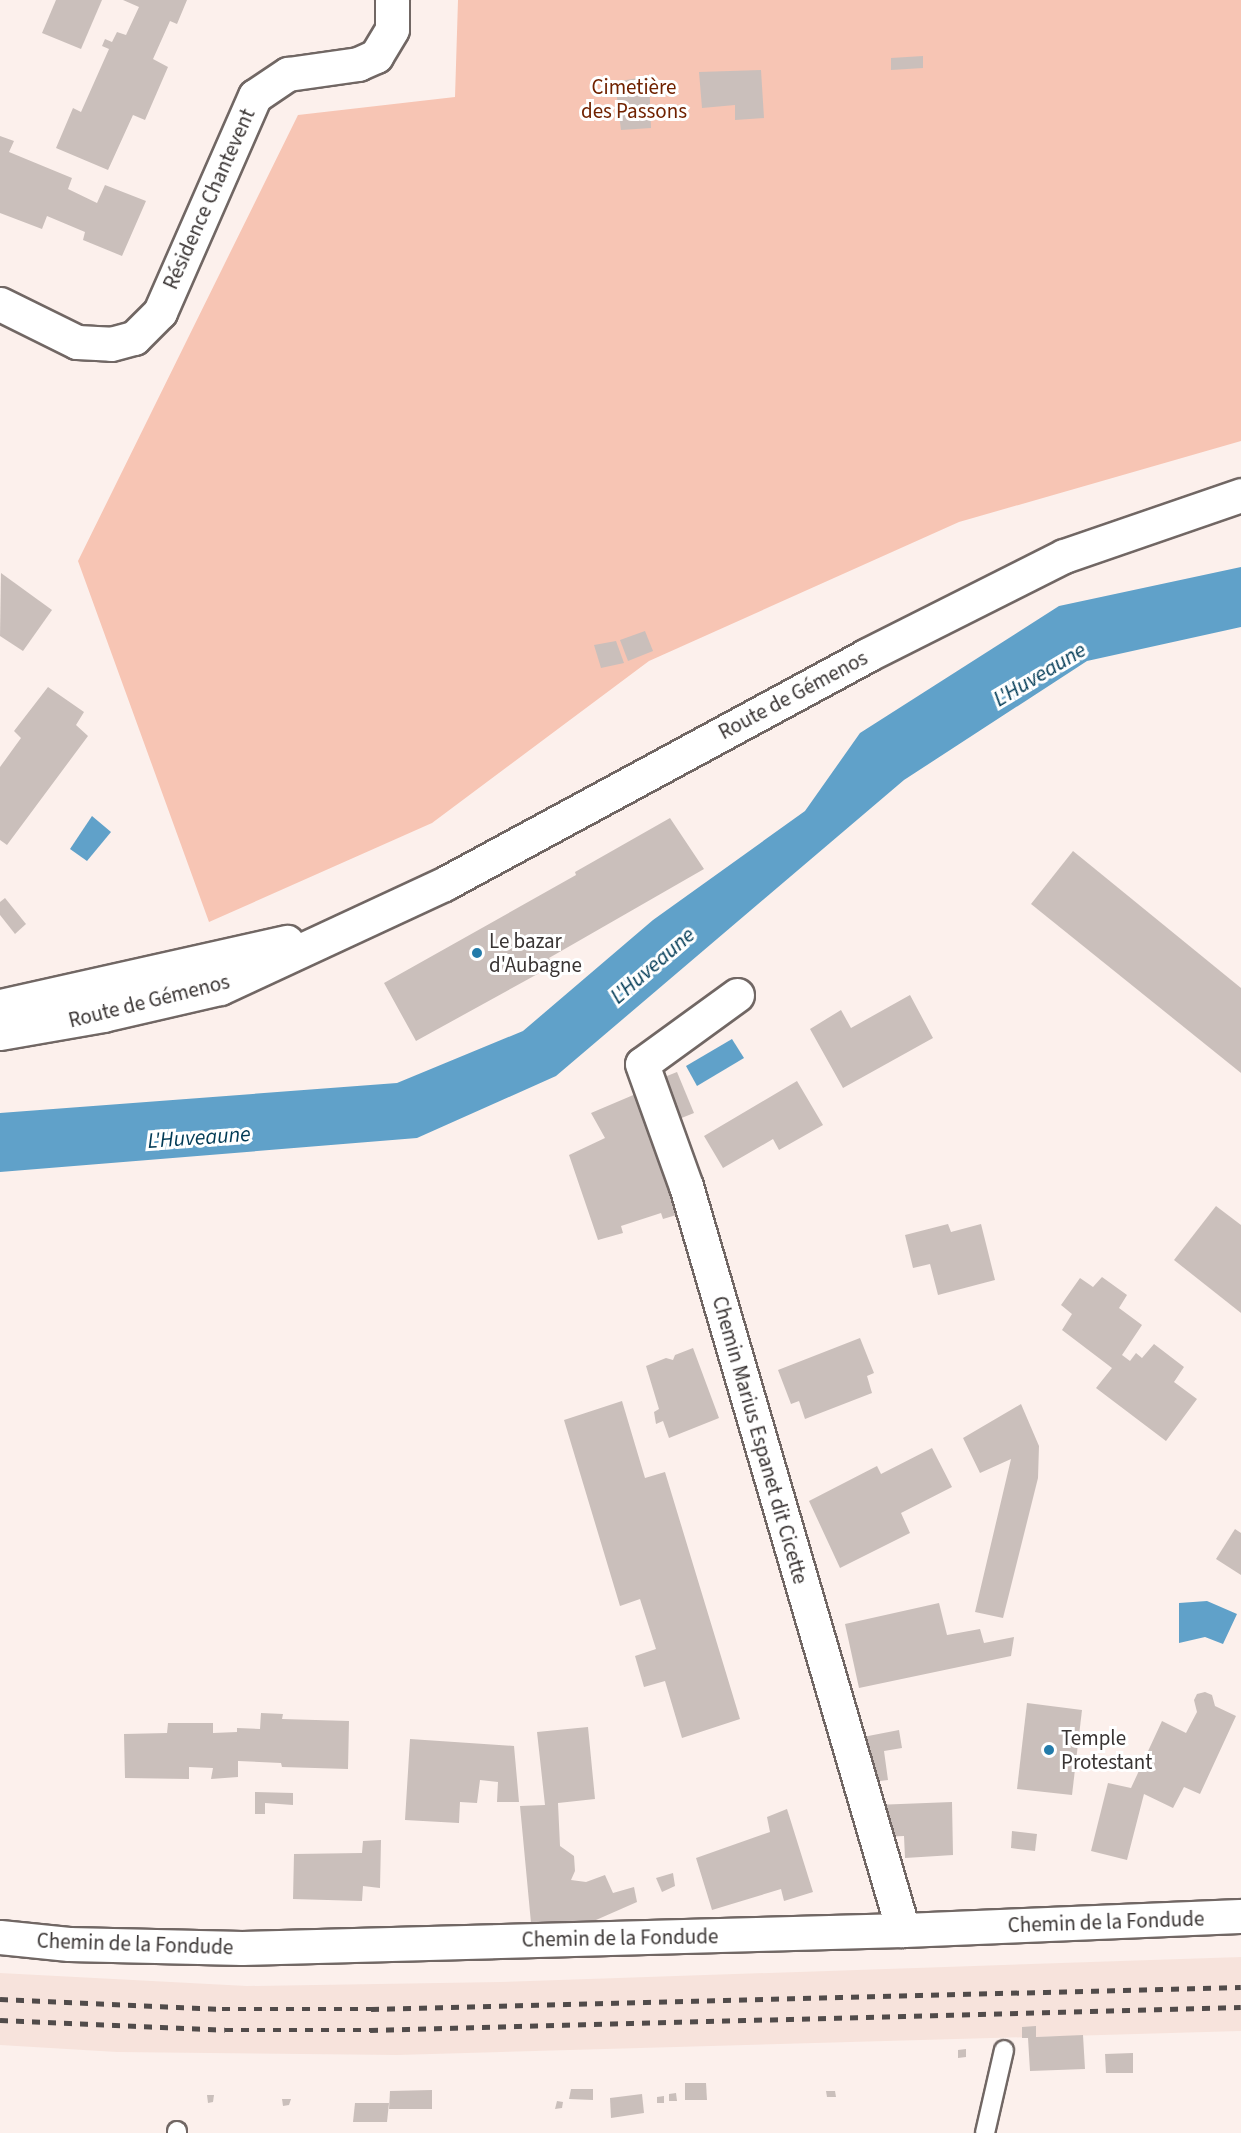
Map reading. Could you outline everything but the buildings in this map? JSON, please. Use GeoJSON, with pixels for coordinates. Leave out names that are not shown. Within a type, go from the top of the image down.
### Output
{"type":"FeatureCollection","features":[{"type":"Feature","properties":{"kind":"street","name":"Résidence Chantevent"},"geometry":{"type":"LineString","coordinates":[[0,304],[77,342],[111,344],[134,338],[160,312],[255,96],[288,74],[358,64],[376,56],[392,29],[392,0]]}},
{"type":"Feature","properties":{"kind":"street","name":"Route de Gémenos"},"geometry":{"type":"LineString","coordinates":[[1,1016],[359,925],[444,885],[867,655],[1064,556],[1241,495]]}},
{"type":"Feature","properties":{"kind":"street","name":"Chemin Marius Espanet dit Cicette"},"geometry":{"type":"LineString","coordinates":[[737,995],[642,1064],[686,1186],[903,1930]]}},
{"type":"Feature","properties":{"kind":"street","name":"Chemin de la Fondude"},"geometry":{"type":"LineString","coordinates":[[0,1937],[69,1944],[242,1948],[903,1930],[1241,1916]]}},
{"type":"Feature","properties":{"kind":"lane"},"geometry":{"type":"LineString","coordinates":[[986,2133],[1004,2050]]}},
{"type":"Feature","properties":{"kind":"shaded area"},"geometry":{"type":"Polygon","coordinates":[[[1241,1957],[1241,2031],[397,2055],[117,2052],[0,2045],[0,1973],[247,1986],[501,1982],[1241,1957]]]}},
{"type":"Feature","properties":{"kind":"green space","name":"Cimetière des Passons"},"geometry":{"type":"Polygon","coordinates":[[[458,0],[1241,0],[1241,441],[959,522],[649,661],[432,823],[209,922],[78,561],[298,115],[455,97],[458,0]]]}},
{"type":"Feature","properties":{"kind":"water","name":"L'Huveaune"},"geometry":{"type":"Polygon","coordinates":[[[1241,567],[1241,627],[1087,661],[904,780],[556,1076],[417,1138],[0,1172],[0,1113],[397,1083],[523,1031],[653,920],[805,811],[860,733],[1059,606],[1241,567]]]}},
{"type":"Feature","properties":{"kind":"water"},"geometry":{"type":"Polygon","coordinates":[[[92,816],[111,832],[87,861],[70,849],[92,816]]]}},
{"type":"Feature","properties":{"kind":"water"},"geometry":{"type":"Polygon","coordinates":[[[732,1039],[744,1058],[697,1086],[686,1066],[732,1039]]]}},
{"type":"Feature","properties":{"kind":"water"},"geometry":{"type":"Polygon","coordinates":[[[1207,1601],[1237,1614],[1223,1644],[1205,1637],[1179,1643],[1179,1603],[1207,1601]]]}},
{"type":"Feature","properties":{"kind":"railway"},"geometry":{"type":"LineString","coordinates":[[0,1999],[222,2009],[371,2009],[1241,1987]]}},
{"type":"Feature","properties":{"kind":"railway"},"geometry":{"type":"LineString","coordinates":[[0,2020],[225,2030],[370,2030],[1241,2007]]}},
{"type":"Feature","properties":{"kind":"place","name":"Le bazar d'Aubagne"},"geometry":{"type":"Point","coordinates":[477,953]}},
{"type":"Feature","properties":{"kind":"place","name":"Temple Protestant"},"geometry":{"type":"Point","coordinates":[1049,1750]}}]}
